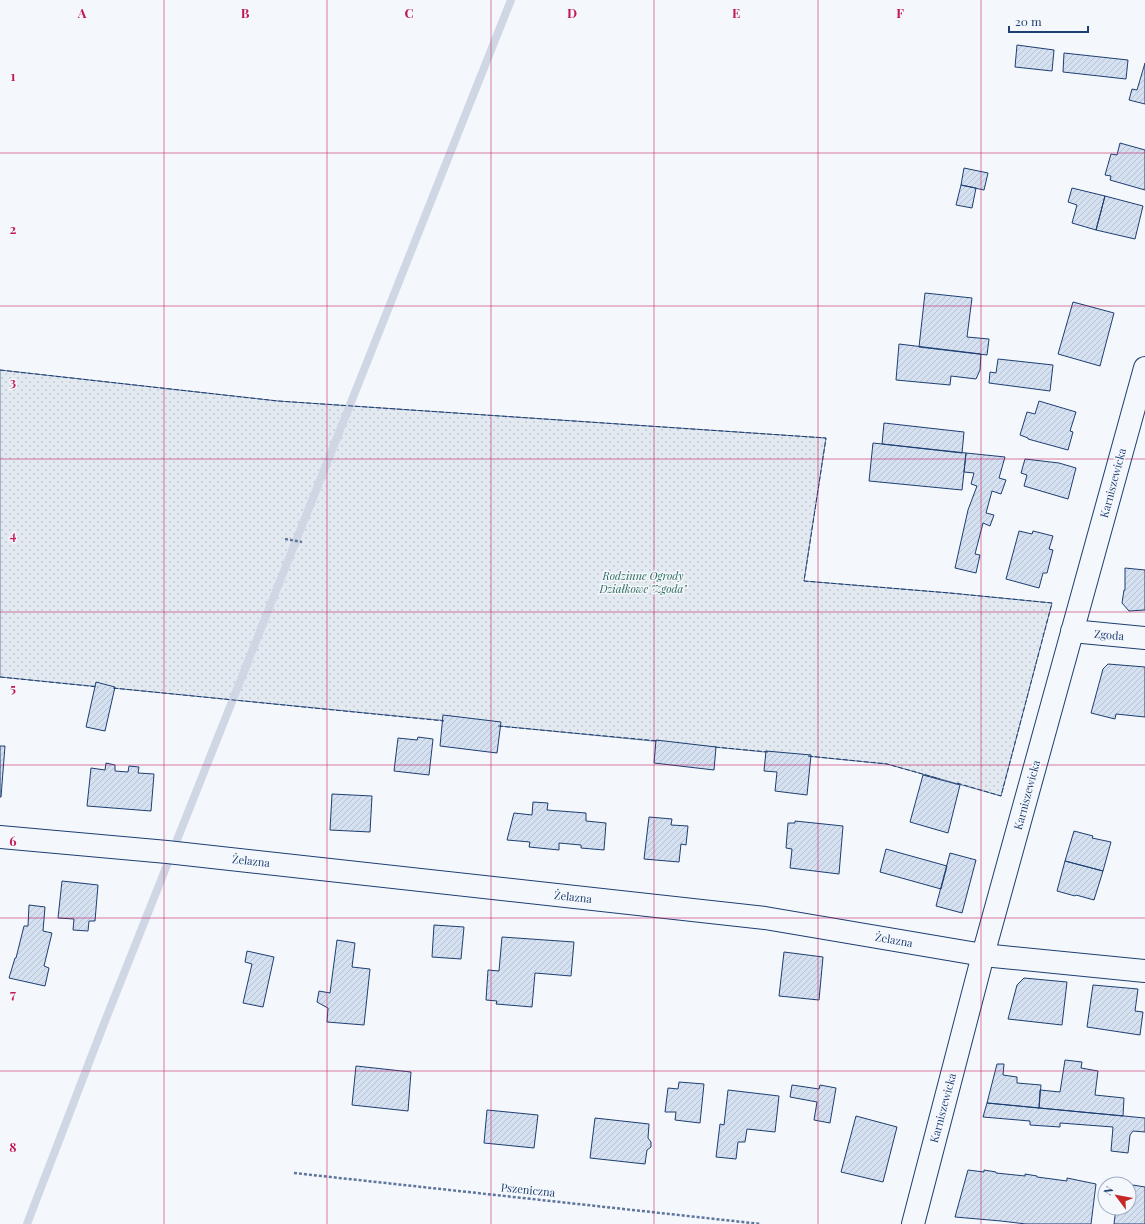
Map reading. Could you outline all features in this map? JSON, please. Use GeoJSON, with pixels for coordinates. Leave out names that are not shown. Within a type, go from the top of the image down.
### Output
{"type":"FeatureCollection","features":[{"type":"Feature","properties":{"kind":"street","name":"Karniszewicka"},"geometry":{"type":"LineString","coordinates":[[913,1224],[983,955],[1145,368]]}},
{"type":"Feature","properties":{"kind":"street","name":"Zgoda"},"geometry":{"type":"LineString","coordinates":[[1072,631],[1145,638]]}},
{"type":"Feature","properties":{"kind":"street","name":"Żelazna"},"geometry":{"type":"LineString","coordinates":[[0,837],[175,853],[765,918],[983,955],[1145,971]]}},
{"type":"Feature","properties":{"kind":"path"},"geometry":{"type":"LineString","coordinates":[[285,539],[302,542]]}},
{"type":"Feature","properties":{"kind":"path","name":"Pszeniczna"},"geometry":{"type":"LineString","coordinates":[[294,1172],[761,1224]]}},
{"type":"Feature","properties":{"kind":"green space","name":"Rodzinne Ogrody Działkowe \"Zgoda\""},"geometry":{"type":"Polygon","coordinates":[[[0,370],[278,401],[826,438],[804,581],[1052,603],[1001,796],[887,764],[0,677],[0,370]]]}},
{"type":"Feature","properties":{"kind":"building"},"geometry":{"type":"Polygon","coordinates":[[[1017,45],[1054,50],[1052,71],[1015,67],[1017,45]]]}},
{"type":"Feature","properties":{"kind":"building"},"geometry":{"type":"Polygon","coordinates":[[[1064,53],[1128,60],[1126,79],[1063,72],[1064,53]]]}},
{"type":"Feature","properties":{"kind":"building"},"geometry":{"type":"Polygon","coordinates":[[[1145,63],[1145,104],[1129,100],[1132,89],[1137,90],[1145,63]]]}},
{"type":"Feature","properties":{"kind":"building"},"geometry":{"type":"Polygon","coordinates":[[[1120,143],[1145,150],[1145,190],[1110,180],[1111,176],[1105,175],[1111,154],[1117,155],[1120,143]]]}},
{"type":"Feature","properties":{"kind":"building"},"geometry":{"type":"Polygon","coordinates":[[[964,168],[988,173],[984,190],[961,185],[964,168]]]}},
{"type":"Feature","properties":{"kind":"building"},"geometry":{"type":"Polygon","coordinates":[[[961,185],[976,188],[972,208],[956,205],[961,185]]]}},
{"type":"Feature","properties":{"kind":"building"},"geometry":{"type":"Polygon","coordinates":[[[1072,188],[1105,196],[1096,230],[1072,223],[1077,205],[1068,202],[1072,188]]]}},
{"type":"Feature","properties":{"kind":"building"},"geometry":{"type":"Polygon","coordinates":[[[1105,196],[1143,206],[1135,239],[1096,230],[1105,196]]]}},
{"type":"Feature","properties":{"kind":"building"},"geometry":{"type":"Polygon","coordinates":[[[925,293],[972,298],[967,337],[989,339],[987,355],[919,347],[925,293]]]}},
{"type":"Feature","properties":{"kind":"building"},"geometry":{"type":"Polygon","coordinates":[[[1073,302],[1114,313],[1100,366],[1058,354],[1073,302]]]}},
{"type":"Feature","properties":{"kind":"building"},"geometry":{"type":"Polygon","coordinates":[[[899,344],[981,354],[980,370],[976,379],[951,376],[950,385],[896,380],[899,344]]]}},
{"type":"Feature","properties":{"kind":"building"},"geometry":{"type":"Polygon","coordinates":[[[998,359],[1053,365],[1050,391],[989,383],[990,372],[996,373],[998,359]]]}},
{"type":"Feature","properties":{"kind":"building"},"geometry":{"type":"Polygon","coordinates":[[[1039,401],[1076,412],[1070,431],[1073,432],[1068,450],[1028,439],[1020,435],[1027,412],[1035,414],[1039,401]]]}},
{"type":"Feature","properties":{"kind":"building"},"geometry":{"type":"Polygon","coordinates":[[[884,423],[964,432],[962,453],[882,444],[884,423]]]}},
{"type":"Feature","properties":{"kind":"building"},"geometry":{"type":"Polygon","coordinates":[[[873,443],[966,453],[962,490],[869,481],[873,443]]]}},
{"type":"Feature","properties":{"kind":"building"},"geometry":{"type":"Polygon","coordinates":[[[966,453],[1005,457],[999,478],[1006,480],[1001,494],[992,491],[986,513],[994,515],[990,526],[983,523],[975,554],[980,555],[976,573],[955,568],[968,510],[977,486],[971,484],[974,473],[964,472],[966,453]]]}},
{"type":"Feature","properties":{"kind":"building"},"geometry":{"type":"Polygon","coordinates":[[[1025,459],[1059,463],[1076,468],[1068,499],[1024,486],[1027,475],[1021,473],[1025,459]]]}},
{"type":"Feature","properties":{"kind":"building"},"geometry":{"type":"Polygon","coordinates":[[[1019,531],[1032,534],[1033,531],[1053,536],[1049,549],[1053,550],[1047,573],[1043,573],[1039,588],[1006,579],[1019,531]]]}},
{"type":"Feature","properties":{"kind":"building"},"geometry":{"type":"Polygon","coordinates":[[[1125,568],[1145,570],[1145,610],[1129,611],[1122,603],[1125,590],[1125,568]]]}},
{"type":"Feature","properties":{"kind":"building"},"geometry":{"type":"Polygon","coordinates":[[[1108,664],[1145,667],[1145,717],[1116,714],[1115,719],[1091,713],[1103,669],[1108,664]]]}},
{"type":"Feature","properties":{"kind":"building"},"geometry":{"type":"Polygon","coordinates":[[[96,682],[115,687],[105,731],[86,727],[96,682]]]}},
{"type":"Feature","properties":{"kind":"building"},"geometry":{"type":"Polygon","coordinates":[[[443,715],[501,722],[497,753],[440,746],[443,715]]]}},
{"type":"Feature","properties":{"kind":"building"},"geometry":{"type":"Polygon","coordinates":[[[418,737],[433,739],[429,775],[394,771],[398,738],[417,740],[418,737]]]}},
{"type":"Feature","properties":{"kind":"building"},"geometry":{"type":"Polygon","coordinates":[[[656,740],[716,747],[714,770],[654,763],[656,740]]]}},
{"type":"Feature","properties":{"kind":"building"},"geometry":{"type":"Polygon","coordinates":[[[0,746],[5,746],[1,797],[0,797],[0,746]]]}},
{"type":"Feature","properties":{"kind":"building"},"geometry":{"type":"Polygon","coordinates":[[[766,751],[811,755],[807,795],[775,791],[777,772],[764,771],[766,751]]]}},
{"type":"Feature","properties":{"kind":"building"},"geometry":{"type":"Polygon","coordinates":[[[106,763],[115,765],[115,771],[128,772],[129,766],[139,767],[138,773],[154,774],[151,811],[87,806],[91,768],[105,770],[106,763]]]}},
{"type":"Feature","properties":{"kind":"building"},"geometry":{"type":"Polygon","coordinates":[[[923,775],[960,785],[948,833],[910,822],[923,775]]]}},
{"type":"Feature","properties":{"kind":"building"},"geometry":{"type":"Polygon","coordinates":[[[332,794],[372,796],[370,832],[330,830],[332,794]]]}},
{"type":"Feature","properties":{"kind":"building"},"geometry":{"type":"Polygon","coordinates":[[[533,802],[548,803],[547,810],[586,813],[586,821],[606,823],[604,850],[581,848],[581,845],[559,843],[559,850],[529,847],[530,842],[507,840],[514,813],[532,815],[533,802]]]}},
{"type":"Feature","properties":{"kind":"building"},"geometry":{"type":"Polygon","coordinates":[[[649,817],[672,819],[671,825],[688,826],[686,845],[681,844],[679,862],[644,859],[649,817]]]}},
{"type":"Feature","properties":{"kind":"building"},"geometry":{"type":"Polygon","coordinates":[[[795,821],[843,826],[839,874],[790,868],[792,849],[786,848],[788,823],[795,823],[795,821]]]}},
{"type":"Feature","properties":{"kind":"building"},"geometry":{"type":"Polygon","coordinates":[[[1074,831],[1093,836],[1092,838],[1111,842],[1103,871],[1065,861],[1074,831]]]}},
{"type":"Feature","properties":{"kind":"building"},"geometry":{"type":"Polygon","coordinates":[[[886,849],[947,866],[941,889],[880,872],[886,849]]]}},
{"type":"Feature","properties":{"kind":"building"},"geometry":{"type":"Polygon","coordinates":[[[950,853],[976,860],[962,913],[936,906],[950,853]]]}},
{"type":"Feature","properties":{"kind":"building"},"geometry":{"type":"Polygon","coordinates":[[[1065,861],[1103,871],[1094,900],[1057,891],[1065,861]]]}},
{"type":"Feature","properties":{"kind":"building"},"geometry":{"type":"Polygon","coordinates":[[[62,881],[98,885],[95,921],[89,921],[88,931],[73,930],[74,919],[58,918],[62,881]]]}},
{"type":"Feature","properties":{"kind":"building"},"geometry":{"type":"Polygon","coordinates":[[[29,905],[45,907],[43,931],[52,933],[44,966],[49,968],[45,986],[9,978],[24,926],[28,926],[29,905]]]}},
{"type":"Feature","properties":{"kind":"building"},"geometry":{"type":"Polygon","coordinates":[[[434,925],[464,927],[461,959],[432,957],[434,925]]]}},
{"type":"Feature","properties":{"kind":"building"},"geometry":{"type":"Polygon","coordinates":[[[502,937],[574,942],[571,976],[535,973],[532,1007],[496,1004],[497,1001],[486,1000],[488,970],[499,971],[502,937]]]}},
{"type":"Feature","properties":{"kind":"building"},"geometry":{"type":"Polygon","coordinates":[[[337,940],[355,943],[352,967],[370,969],[364,1025],[327,1022],[328,1008],[317,1002],[319,991],[330,993],[337,940]]]}},
{"type":"Feature","properties":{"kind":"building"},"geometry":{"type":"Polygon","coordinates":[[[247,951],[274,957],[263,1007],[243,1003],[252,964],[245,962],[247,951]]]}},
{"type":"Feature","properties":{"kind":"building"},"geometry":{"type":"Polygon","coordinates":[[[784,952],[823,957],[819,1000],[779,996],[784,952]]]}},
{"type":"Feature","properties":{"kind":"building"},"geometry":{"type":"Polygon","coordinates":[[[1024,978],[1067,982],[1062,1025],[1008,1019],[1017,985],[1024,978]]]}},
{"type":"Feature","properties":{"kind":"building"},"geometry":{"type":"Polygon","coordinates":[[[1093,985],[1138,989],[1135,1011],[1143,1012],[1140,1035],[1087,1027],[1093,985]]]}},
{"type":"Feature","properties":{"kind":"building"},"geometry":{"type":"Polygon","coordinates":[[[1065,1060],[1082,1062],[1081,1068],[1098,1071],[1095,1095],[1124,1098],[1123,1116],[1039,1108],[1040,1090],[1060,1092],[1065,1060]]]}},
{"type":"Feature","properties":{"kind":"building"},"geometry":{"type":"Polygon","coordinates":[[[997,1064],[1004,1064],[1003,1075],[1017,1077],[1017,1083],[1041,1085],[1039,1108],[987,1103],[997,1064]]]}},
{"type":"Feature","properties":{"kind":"building"},"geometry":{"type":"Polygon","coordinates":[[[356,1066],[411,1072],[408,1111],[352,1105],[356,1066]]]}},
{"type":"Feature","properties":{"kind":"building"},"geometry":{"type":"Polygon","coordinates":[[[679,1082],[704,1084],[700,1123],[675,1120],[676,1112],[665,1112],[668,1088],[678,1089],[679,1082]]]}},
{"type":"Feature","properties":{"kind":"building"},"geometry":{"type":"Polygon","coordinates":[[[792,1085],[819,1089],[820,1085],[836,1088],[830,1123],[814,1120],[817,1102],[790,1097],[792,1085]]]}},
{"type":"Feature","properties":{"kind":"building"},"geometry":{"type":"Polygon","coordinates":[[[728,1090],[779,1096],[775,1132],[747,1129],[745,1142],[738,1142],[736,1159],[716,1157],[720,1124],[724,1125],[728,1090]]]}},
{"type":"Feature","properties":{"kind":"building"},"geometry":{"type":"Polygon","coordinates":[[[987,1103],[1145,1118],[1145,1132],[1133,1131],[1130,1135],[1128,1153],[1111,1151],[1113,1127],[1060,1123],[1060,1127],[1030,1125],[1030,1121],[983,1117],[987,1103]]]}},
{"type":"Feature","properties":{"kind":"building"},"geometry":{"type":"Polygon","coordinates":[[[487,1110],[538,1115],[534,1148],[484,1143],[487,1110]]]}},
{"type":"Feature","properties":{"kind":"building"},"geometry":{"type":"Polygon","coordinates":[[[856,1116],[897,1127],[883,1182],[841,1172],[856,1116]]]}},
{"type":"Feature","properties":{"kind":"building"},"geometry":{"type":"Polygon","coordinates":[[[595,1118],[649,1124],[648,1138],[651,1142],[651,1147],[647,1150],[645,1164],[590,1158],[595,1118]]]}},
{"type":"Feature","properties":{"kind":"building"},"geometry":{"type":"Polygon","coordinates":[[[968,1170],[984,1172],[984,1170],[996,1173],[1025,1176],[1025,1174],[1067,1181],[1067,1178],[1096,1184],[1091,1224],[1026,1224],[955,1217],[968,1170]]]}},
{"type":"Feature","properties":{"kind":"building"},"geometry":{"type":"Polygon","coordinates":[[[1137,1186],[1145,1187],[1145,1224],[1114,1224],[1115,1216],[1137,1216],[1137,1186]]]}},
{"type":"Feature","properties":{"kind":"waterway"},"geometry":{"type":"LineString","coordinates":[[27,1224],[105,1021],[511,0]]}},
{"type":"Feature","properties":{"kind":"fence"},"geometry":{"type":"LineString","coordinates":[[0,370],[278,401],[826,438],[804,581],[1052,603],[1001,796],[957,783]]}},
{"type":"Feature","properties":{"kind":"fence"},"geometry":{"type":"LineString","coordinates":[[0,677],[98,687]]}},
{"type":"Feature","properties":{"kind":"fence"},"geometry":{"type":"LineString","coordinates":[[113,688],[444,721]]}},
{"type":"Feature","properties":{"kind":"fence"},"geometry":{"type":"LineString","coordinates":[[498,726],[659,741]]}},
{"type":"Feature","properties":{"kind":"fence"},"geometry":{"type":"LineString","coordinates":[[715,747],[768,752]]}},
{"type":"Feature","properties":{"kind":"fence"},"geometry":{"type":"LineString","coordinates":[[808,756],[887,764],[940,779]]}}]}
